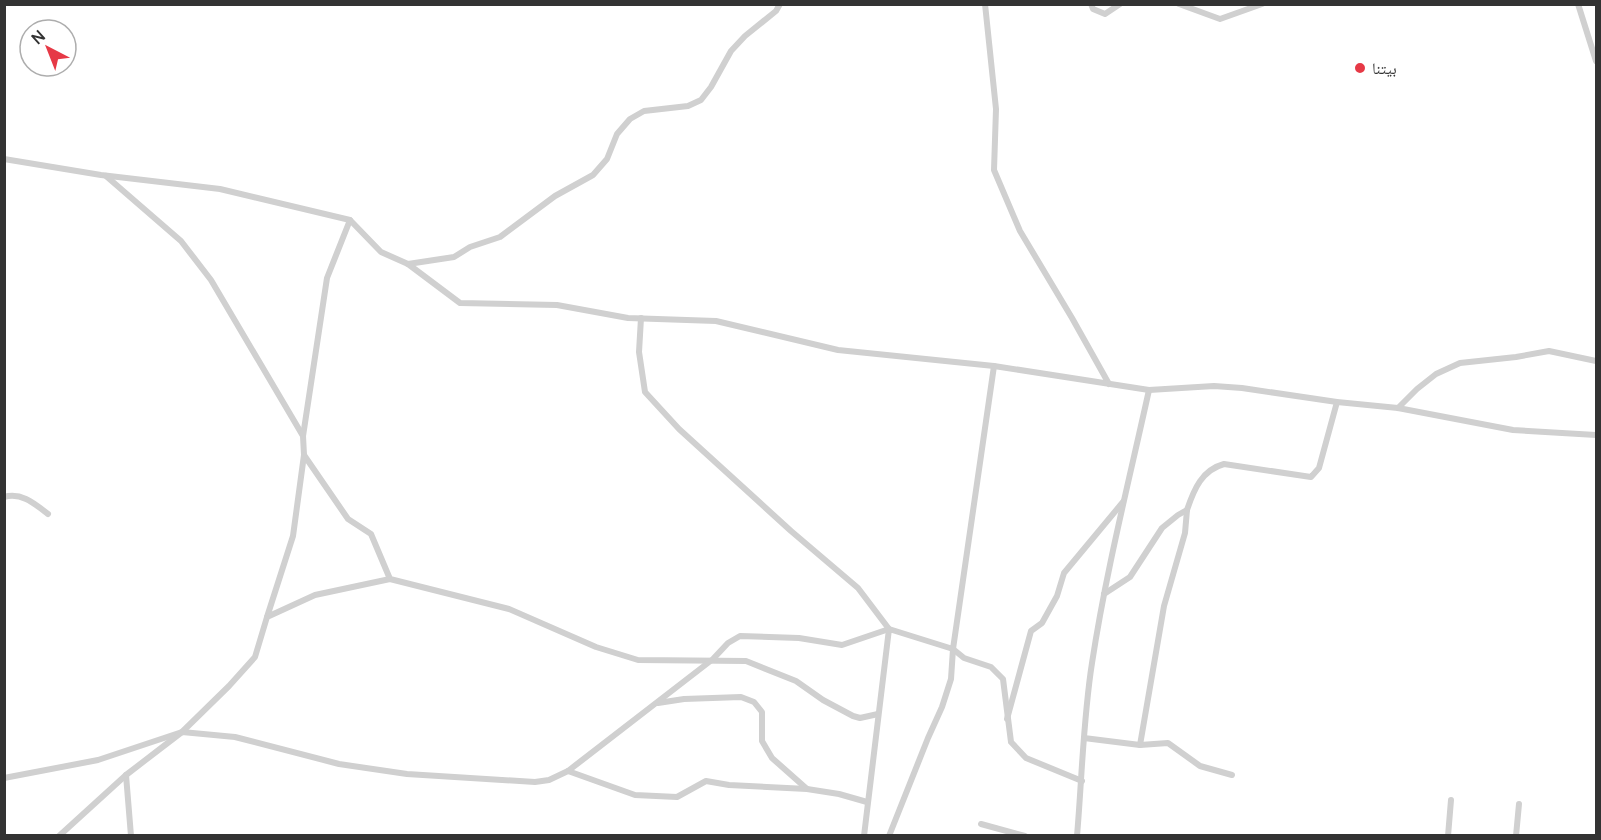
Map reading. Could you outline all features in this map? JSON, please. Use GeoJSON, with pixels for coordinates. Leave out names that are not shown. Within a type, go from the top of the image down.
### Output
{"type":"FeatureCollection","features":[{"type":"Feature","properties":{"kind":"street"},"geometry":{"type":"LineString","coordinates":[[408,264],[454,258],[470,247],[500,237],[555,196],[593,175],[607,159],[617,134],[630,119],[644,111],[688,106],[701,100],[731,51],[745,36],[776,11],[780,4]]}},
{"type":"Feature","properties":{"kind":"street"},"geometry":{"type":"LineString","coordinates":[[985,4],[996,110],[994,170],[1020,231],[1109,384]]}},
{"type":"Feature","properties":{"kind":"street"},"geometry":{"type":"LineString","coordinates":[[1090,4],[1093,9],[1105,14],[1120,4]]}},
{"type":"Feature","properties":{"kind":"street"},"geometry":{"type":"LineString","coordinates":[[1179,4],[1220,19],[1262,4]]}},
{"type":"Feature","properties":{"kind":"street"},"geometry":{"type":"LineString","coordinates":[[1578,4],[1594,47],[1596,61]]}},
{"type":"Feature","properties":{"kind":"street"},"geometry":{"type":"LineString","coordinates":[[4,159],[106,176],[219,189],[350,220],[381,252],[408,264],[460,303],[557,305],[641,318],[716,321],[838,350],[994,366],[1149,390],[1214,386],[1242,388],[1336,402],[1398,408],[1513,430],[1596,435]]}},
{"type":"Feature","properties":{"kind":"street"},"geometry":{"type":"LineString","coordinates":[[106,176],[181,241],[211,280],[303,436]]}},
{"type":"Feature","properties":{"kind":"street"},"geometry":{"type":"LineString","coordinates":[[59,836],[126,775],[182,732],[255,657],[293,536],[304,455],[303,436],[327,278],[350,220]]}},
{"type":"Feature","properties":{"kind":"street"},"geometry":{"type":"LineString","coordinates":[[641,318],[639,352],[645,392],[679,429],[791,531],[858,588],[889,629],[953,650],[964,658],[991,667],[1002,679],[1011,742],[1026,758],[1082,781]]}},
{"type":"Feature","properties":{"kind":"street"},"geometry":{"type":"LineString","coordinates":[[1398,408],[1417,388],[1460,363],[1549,351],[1596,361]]}},
{"type":"Feature","properties":{"kind":"street"},"geometry":{"type":"LineString","coordinates":[[889,836],[942,707],[951,679],[953,650],[994,366]]}},
{"type":"Feature","properties":{"kind":"street"},"geometry":{"type":"LineString","coordinates":[[1077,836],[1091,665],[1104,594],[1149,390]]}},
{"type":"Feature","properties":{"kind":"street"},"geometry":{"type":"LineString","coordinates":[[1140,745],[1164,606],[1185,533],[1187,510],[1195,488],[1213,467],[1224,464],[1311,477],[1319,468],[1336,402]]}},
{"type":"Feature","properties":{"kind":"street"},"geometry":{"type":"LineString","coordinates":[[304,455],[348,519],[371,534],[390,579]]}},
{"type":"Feature","properties":{"kind":"street"},"geometry":{"type":"LineString","coordinates":[[4,497],[12,495],[29,500],[48,514]]}},
{"type":"Feature","properties":{"kind":"street"},"geometry":{"type":"LineString","coordinates":[[1007,719],[1031,631],[1042,623],[1057,596],[1064,573],[1125,499]]}},
{"type":"Feature","properties":{"kind":"street"},"geometry":{"type":"LineString","coordinates":[[1104,594],[1130,577],[1162,528],[1187,510]]}},
{"type":"Feature","properties":{"kind":"street"},"geometry":{"type":"LineString","coordinates":[[267,617],[315,595],[390,579],[509,609],[596,647],[638,660],[746,661],[796,681],[823,700],[854,716],[878,714]]}},
{"type":"Feature","properties":{"kind":"street"},"geometry":{"type":"LineString","coordinates":[[4,778],[98,760],[182,732],[235,737],[339,764],[407,774],[536,782],[549,780],[568,771],[713,659],[728,643],[740,636],[799,638],[842,645],[889,629]]}},
{"type":"Feature","properties":{"kind":"street"},"geometry":{"type":"LineString","coordinates":[[864,836],[889,629]]}},
{"type":"Feature","properties":{"kind":"street"},"geometry":{"type":"LineString","coordinates":[[657,703],[684,699],[741,697],[754,702],[762,712],[762,741],[772,758],[807,789]]}},
{"type":"Feature","properties":{"kind":"street"},"geometry":{"type":"LineString","coordinates":[[1084,738],[1140,745],[1168,743],[1200,766],[1232,775]]}},
{"type":"Feature","properties":{"kind":"street"},"geometry":{"type":"LineString","coordinates":[[568,771],[634,795],[677,797],[706,781],[729,785],[807,789],[839,794],[867,802]]}},
{"type":"Feature","properties":{"kind":"street"},"geometry":{"type":"LineString","coordinates":[[126,775],[131,836]]}},
{"type":"Feature","properties":{"kind":"street"},"geometry":{"type":"LineString","coordinates":[[1448,836],[1451,800]]}},
{"type":"Feature","properties":{"kind":"street"},"geometry":{"type":"LineString","coordinates":[[1516,836],[1519,804]]}},
{"type":"Feature","properties":{"kind":"street"},"geometry":{"type":"LineString","coordinates":[[981,824],[1025,836]]}},
{"type":"Feature","properties":{"kind":"place","name":"بيتنا"},"geometry":{"type":"Point","coordinates":[1360,68]}}]}
